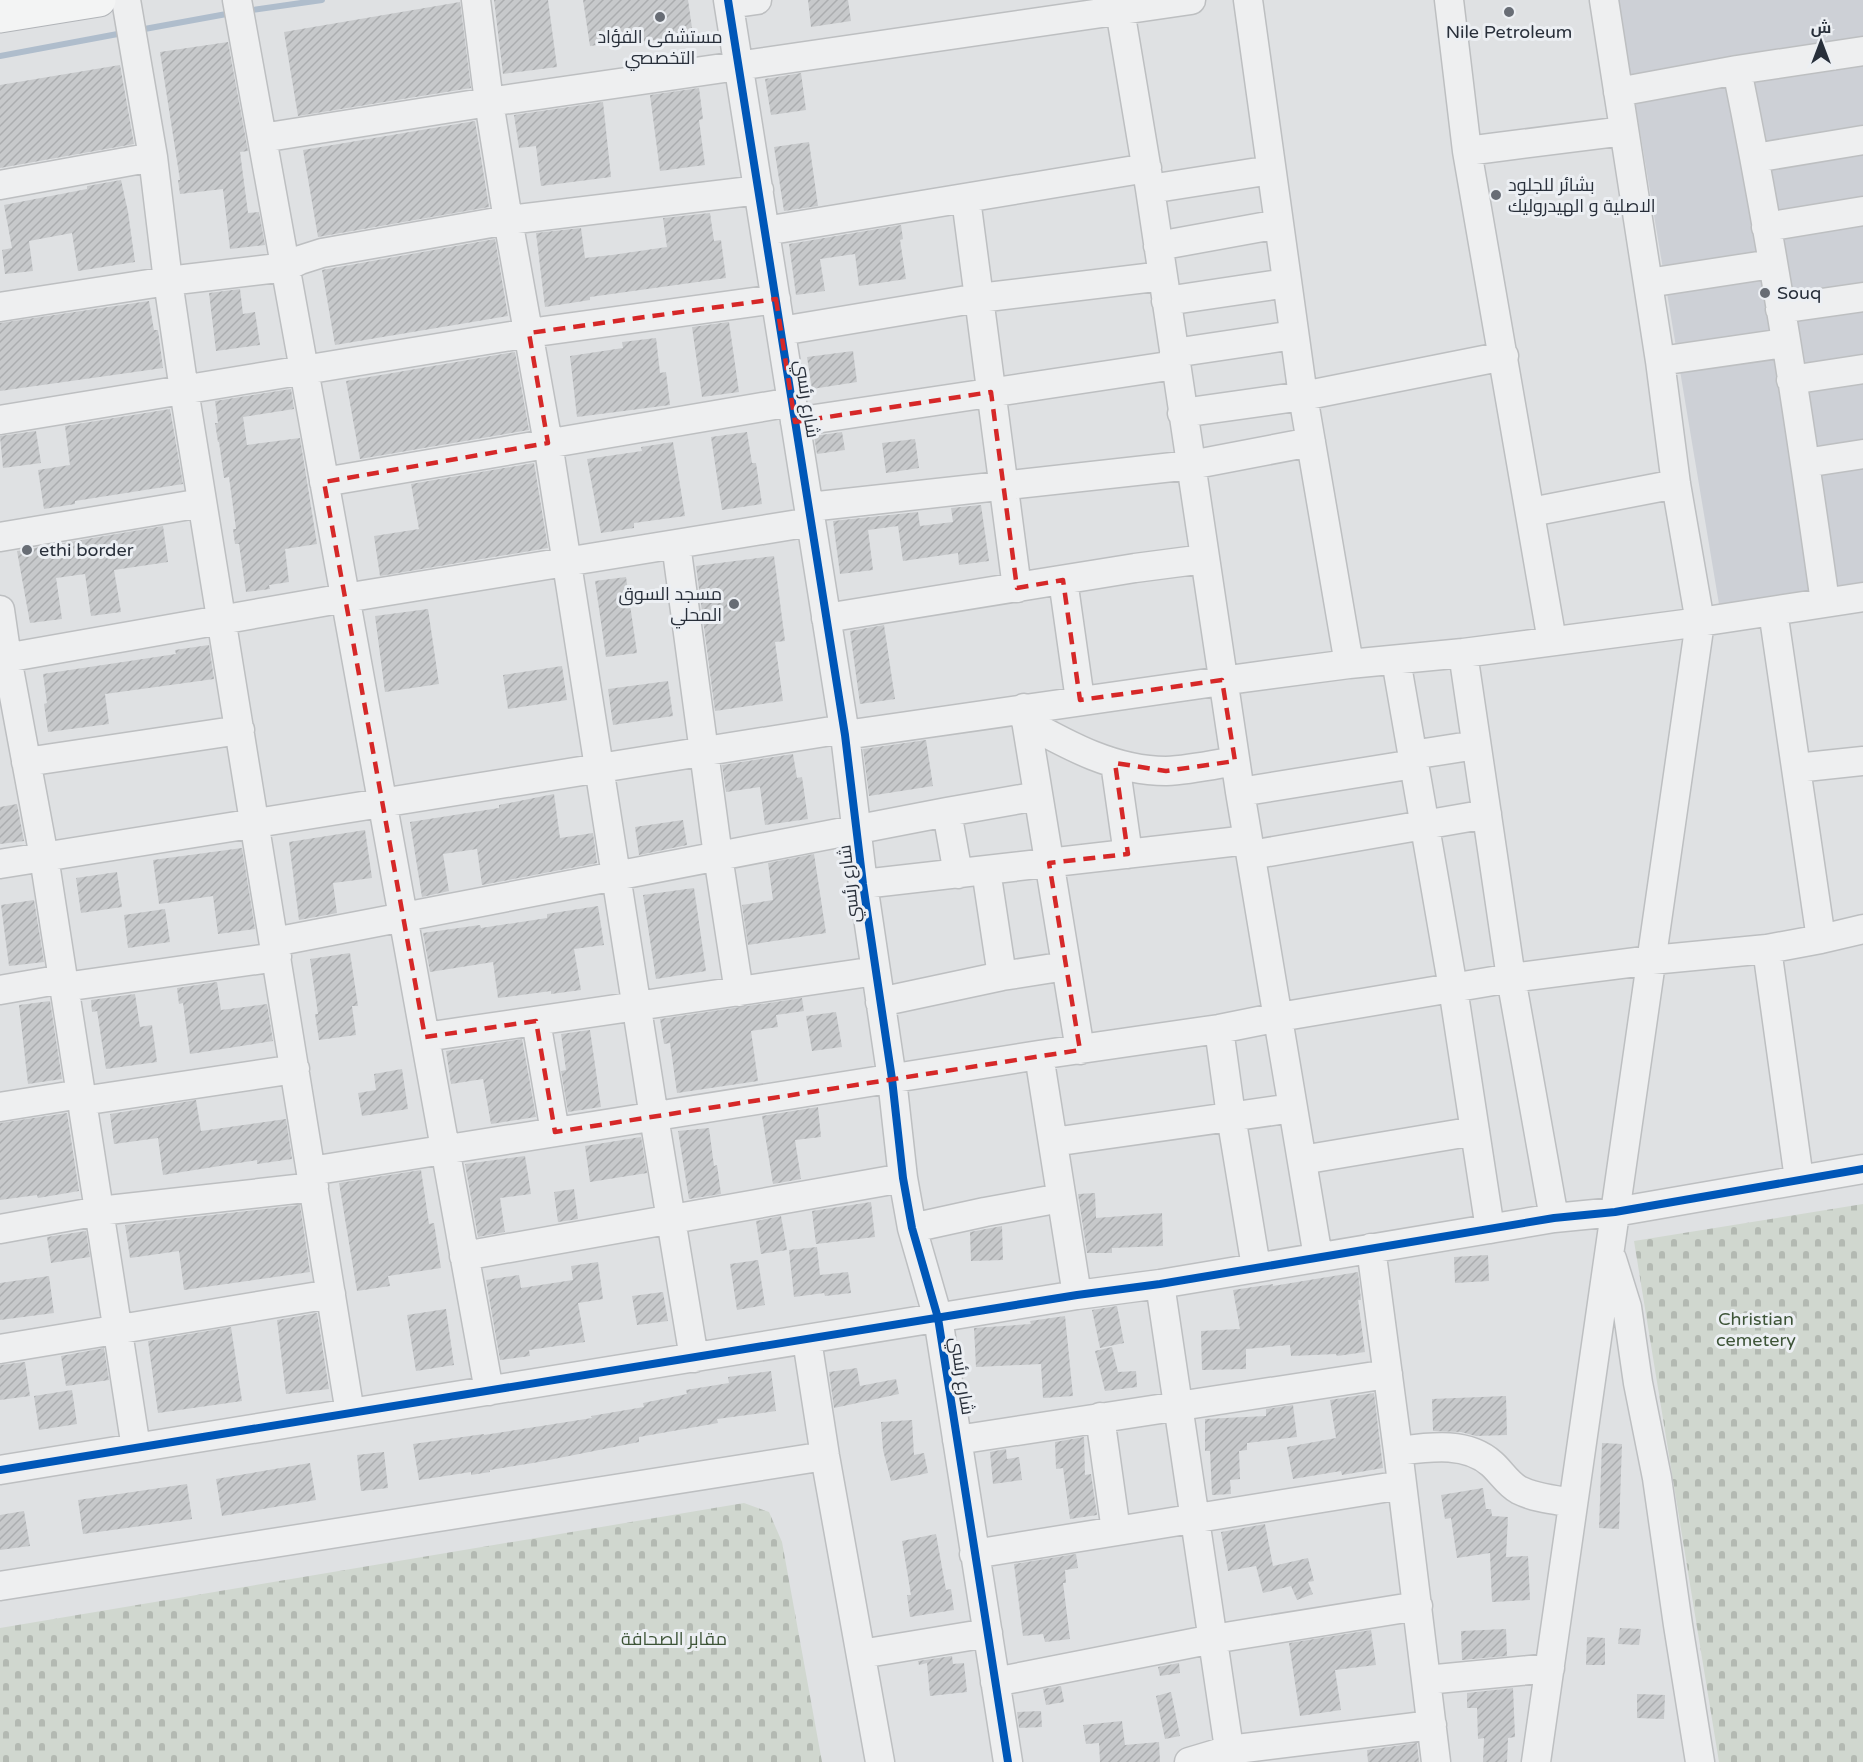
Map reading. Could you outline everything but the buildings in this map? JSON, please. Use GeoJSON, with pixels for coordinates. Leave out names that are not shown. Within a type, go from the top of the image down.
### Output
{"type":"FeatureCollection","features":[{"type":"Feature","properties":{"kind":"highway"},"geometry":{"type":"LineString","coordinates":[[0,16],[99,0]]}},
{"type":"Feature","properties":{"kind":"street"},"geometry":{"type":"LineString","coordinates":[[126,0],[153,157],[184,390],[350,1413]]}},
{"type":"Feature","properties":{"kind":"street"},"geometry":{"type":"LineString","coordinates":[[237,0],[489,1391]]}},
{"type":"Feature","properties":{"kind":"street"},"geometry":{"type":"LineString","coordinates":[[476,0],[489,102],[548,443],[636,1007],[694,1358]]}},
{"type":"Feature","properties":{"kind":"street"},"geometry":{"type":"LineString","coordinates":[[729,2],[757,0]]}},
{"type":"Feature","properties":{"kind":"street"},"geometry":{"type":"LineString","coordinates":[[262,138],[1130,6],[1191,0]]}},
{"type":"Feature","properties":{"kind":"street"},"geometry":{"type":"LineString","coordinates":[[1248,0],[1303,396],[1349,664]]}},
{"type":"Feature","properties":{"kind":"street"},"geometry":{"type":"LineString","coordinates":[[1449,0],[1467,151],[1552,641]]}},
{"type":"Feature","properties":{"kind":"street"},"geometry":{"type":"LineString","coordinates":[[1536,1762],[1700,622],[1676,484],[1660,362],[1604,0]]}},
{"type":"Feature","properties":{"kind":"street","name":"شارع رئسي"},"geometry":{"type":"LineString","coordinates":[[729,2],[844,732],[862,885],[892,1078],[903,1178],[912,1228],[938,1318],[1008,1762]]}},
{"type":"Feature","properties":{"kind":"street"},"geometry":{"type":"LineString","coordinates":[[1130,6],[1148,178],[1222,680],[1318,1257]]}},
{"type":"Feature","properties":{"kind":"street"},"geometry":{"type":"LineString","coordinates":[[1618,92],[1737,70],[1863,51]]}},
{"type":"Feature","properties":{"kind":"street"},"geometry":{"type":"LineString","coordinates":[[1737,70],[1755,158],[1780,309],[1825,602]]}},
{"type":"Feature","properties":{"kind":"street"},"geometry":{"type":"LineString","coordinates":[[1467,151],[1624,131]]}},
{"type":"Feature","properties":{"kind":"street"},"geometry":{"type":"LineString","coordinates":[[1755,158],[1863,140]]}},
{"type":"Feature","properties":{"kind":"street"},"geometry":{"type":"LineString","coordinates":[[0,185],[153,157]]}},
{"type":"Feature","properties":{"kind":"street"},"geometry":{"type":"LineString","coordinates":[[765,231],[966,199],[1148,178],[1271,170]]}},
{"type":"Feature","properties":{"kind":"street"},"geometry":{"type":"LineString","coordinates":[[0,306],[168,281],[286,267],[300,260],[322,254],[508,220],[759,190]]}},
{"type":"Feature","properties":{"kind":"street"},"geometry":{"type":"LineString","coordinates":[[966,199],[1017,588]]}},
{"type":"Feature","properties":{"kind":"street"},"geometry":{"type":"LineString","coordinates":[[1766,227],[1863,211]]}},
{"type":"Feature","properties":{"kind":"street"},"geometry":{"type":"LineString","coordinates":[[1158,246],[1279,224]]}},
{"type":"Feature","properties":{"kind":"street"},"geometry":{"type":"LineString","coordinates":[[1648,283],[1772,264]]}},
{"type":"Feature","properties":{"kind":"street"},"geometry":{"type":"LineString","coordinates":[[781,331],[979,298],[1287,283]]}},
{"type":"Feature","properties":{"kind":"street"},"geometry":{"type":"LineString","coordinates":[[1780,309],[1863,297]]}},
{"type":"Feature","properties":{"kind":"street"},"geometry":{"type":"LineString","coordinates":[[0,420],[529,333],[776,299]]}},
{"type":"Feature","properties":{"kind":"street"},"geometry":{"type":"LineString","coordinates":[[324,482],[548,443],[794,412],[991,392],[1294,335]]}},
{"type":"Feature","properties":{"kind":"street"},"geometry":{"type":"LineString","coordinates":[[1660,362],[1785,343]]}},
{"type":"Feature","properties":{"kind":"street"},"geometry":{"type":"LineString","coordinates":[[1182,413],[1303,396],[1504,356]]}},
{"type":"Feature","properties":{"kind":"street"},"geometry":{"type":"LineString","coordinates":[[1791,380],[1863,369]]}},
{"type":"Feature","properties":{"kind":"street"},"geometry":{"type":"LineString","coordinates":[[3,659],[345,598],[676,544],[810,514],[1003,485],[1191,465],[1311,442]]}},
{"type":"Feature","properties":{"kind":"street"},"geometry":{"type":"LineString","coordinates":[[1805,463],[1863,454]]}},
{"type":"Feature","properties":{"kind":"street"},"geometry":{"type":"LineString","coordinates":[[1531,512],[1676,484]]}},
{"type":"Feature","properties":{"kind":"street"},"geometry":{"type":"LineString","coordinates":[[0,537],[202,503]]}},
{"type":"Feature","properties":{"kind":"street"},"geometry":{"type":"LineString","coordinates":[[676,544],[718,856],[739,992]]}},
{"type":"Feature","properties":{"kind":"street"},"geometry":{"type":"LineString","coordinates":[[826,618],[1204,559]]}},
{"type":"Feature","properties":{"kind":"street"},"geometry":{"type":"LineString","coordinates":[[1064,580],[1080,700]]}},
{"type":"Feature","properties":{"kind":"street"},"geometry":{"type":"LineString","coordinates":[[0,864],[705,751],[844,732],[1025,715],[1080,700],[1222,680],[1349,664],[1463,654],[1863,597]]}},
{"type":"Feature","properties":{"kind":"street"},"geometry":{"type":"LineString","coordinates":[[0,610],[3,659],[44,857],[136,1448]]}},
{"type":"Feature","properties":{"kind":"street"},"geometry":{"type":"LineString","coordinates":[[1773,611],[1821,939]]}},
{"type":"Feature","properties":{"kind":"street"},"geometry":{"type":"LineString","coordinates":[[1463,654],[1511,978],[1554,1218]]}},
{"type":"Feature","properties":{"kind":"street"},"geometry":{"type":"LineString","coordinates":[[1396,660],[1453,988],[1490,1229]]}},
{"type":"Feature","properties":{"kind":"street"},"geometry":{"type":"LineString","coordinates":[[1025,715],[1077,749],[1139,769],[1166,771],[1235,762]]}},
{"type":"Feature","properties":{"kind":"street"},"geometry":{"type":"LineString","coordinates":[[1025,715],[1080,1050]]}},
{"type":"Feature","properties":{"kind":"street"},"geometry":{"type":"LineString","coordinates":[[26,762],[240,730]]}},
{"type":"Feature","properties":{"kind":"street"},"geometry":{"type":"LineString","coordinates":[[1240,792],[1413,760],[1476,745]]}},
{"type":"Feature","properties":{"kind":"street"},"geometry":{"type":"LineString","coordinates":[[1796,768],[1863,761]]}},
{"type":"Feature","properties":{"kind":"street"},"geometry":{"type":"LineString","coordinates":[[1115,763],[1128,854]]}},
{"type":"Feature","properties":{"kind":"street"},"geometry":{"type":"LineString","coordinates":[[0,990],[64,983],[276,950],[403,917],[1038,796]]}},
{"type":"Feature","properties":{"kind":"street"},"geometry":{"type":"LineString","coordinates":[[947,812],[958,874]]}},
{"type":"Feature","properties":{"kind":"street"},"geometry":{"type":"LineString","coordinates":[[862,885],[1128,854],[1250,848],[1425,826],[1487,814]]}},
{"type":"Feature","properties":{"kind":"street"},"geometry":{"type":"LineString","coordinates":[[986,870],[1002,976]]}},
{"type":"Feature","properties":{"kind":"street"},"geometry":{"type":"LineString","coordinates":[[0,1229],[99,1211],[313,1179],[445,1149],[1218,1029],[1511,978],[1652,960],[1767,949],[1863,929]]}},
{"type":"Feature","properties":{"kind":"street"},"geometry":{"type":"LineString","coordinates":[[1767,949],[1799,1179]]}},
{"type":"Feature","properties":{"kind":"street"},"geometry":{"type":"LineString","coordinates":[[880,1002],[1002,976],[1066,966]]}},
{"type":"Feature","properties":{"kind":"street"},"geometry":{"type":"LineString","coordinates":[[425,1037],[876,970]]}},
{"type":"Feature","properties":{"kind":"street"},"geometry":{"type":"LineString","coordinates":[[536,1021],[555,1132]]}},
{"type":"Feature","properties":{"kind":"street"},"geometry":{"type":"LineString","coordinates":[[1218,1029],[1256,1267]]}},
{"type":"Feature","properties":{"kind":"street"},"geometry":{"type":"LineString","coordinates":[[1039,1055],[1077,1295]]}},
{"type":"Feature","properties":{"kind":"street"},"geometry":{"type":"LineString","coordinates":[[1,1101],[82,1098],[295,1069]]}},
{"type":"Feature","properties":{"kind":"street"},"geometry":{"type":"LineString","coordinates":[[1053,1142],[1293,1108]]}},
{"type":"Feature","properties":{"kind":"street"},"geometry":{"type":"LineString","coordinates":[[1302,1160],[1475,1131]]}},
{"type":"Feature","properties":{"kind":"street"},"geometry":{"type":"LineString","coordinates":[[0,1470],[1077,1295],[1160,1284],[1554,1218],[1615,1212],[1863,1168]]}},
{"type":"Feature","properties":{"kind":"street"},"geometry":{"type":"LineString","coordinates":[[464,1256],[903,1178]]}},
{"type":"Feature","properties":{"kind":"street"},"geometry":{"type":"LineString","coordinates":[[912,1228],[1061,1198]]}},
{"type":"Feature","properties":{"kind":"street"},"geometry":{"type":"LineString","coordinates":[[1371,1248],[1436,1762]]}},
{"type":"Feature","properties":{"kind":"street"},"geometry":{"type":"LineString","coordinates":[[1609,1251],[1627,1307],[1638,1383],[1657,1478],[1700,1762]]}},
{"type":"Feature","properties":{"kind":"street"},"geometry":{"type":"LineString","coordinates":[[1160,1284],[1230,1756]]}},
{"type":"Feature","properties":{"kind":"street"},"geometry":{"type":"LineString","coordinates":[[0,1349],[331,1294]]}},
{"type":"Feature","properties":{"kind":"street"},"geometry":{"type":"LineString","coordinates":[[807,1340],[825,1456],[880,1762]]}},
{"type":"Feature","properties":{"kind":"street"},"geometry":{"type":"LineString","coordinates":[[957,1440],[1388,1374]]}},
{"type":"Feature","properties":{"kind":"street"},"geometry":{"type":"LineString","coordinates":[[1100,1417],[1116,1532]]}},
{"type":"Feature","properties":{"kind":"street"},"geometry":{"type":"LineString","coordinates":[[1398,1451],[1429,1447],[1462,1449],[1486,1459],[1519,1490],[1573,1503]]}},
{"type":"Feature","properties":{"kind":"street"},"geometry":{"type":"LineString","coordinates":[[0,1586],[825,1456]]}},
{"type":"Feature","properties":{"kind":"street"},"geometry":{"type":"LineString","coordinates":[[974,1554],[1402,1485]]}},
{"type":"Feature","properties":{"kind":"street"},"geometry":{"type":"LineString","coordinates":[[995,1682],[1213,1640],[1418,1606]]}},
{"type":"Feature","properties":{"kind":"street"},"geometry":{"type":"LineString","coordinates":[[861,1654],[988,1633]]}},
{"type":"Feature","properties":{"kind":"street"},"geometry":{"type":"LineString","coordinates":[[1426,1680],[1550,1668]]}},
{"type":"Feature","properties":{"kind":"street"},"geometry":{"type":"LineString","coordinates":[[1189,1762],[1432,1725]]}},
{"type":"Feature","properties":{"kind":"highlighted area"},"geometry":{"type":"Polygon","coordinates":[[[776,299],[795,422],[991,392],[1017,588],[1063,580],[1080,700],[1222,680],[1235,761],[1166,771],[1115,763],[1128,854],[1049,863],[1080,1050],[555,1132],[536,1021],[425,1037],[324,482],[548,443],[529,333],[776,299]]]}},
{"type":"Feature","properties":{"kind":"shaded area","name":"Souq"},"geometry":{"type":"Polygon","coordinates":[[[1618,0],[1863,0],[1863,585],[1720,610],[1618,0]]]}},
{"type":"Feature","properties":{"kind":"green space","name":"Christian cemetery"},"geometry":{"type":"Polygon","coordinates":[[[1863,1204],[1863,1762],[1719,1762],[1634,1241],[1863,1204]]]}},
{"type":"Feature","properties":{"kind":"green space","name":"مقابر الصحافة"},"geometry":{"type":"Polygon","coordinates":[[[744,1503],[769,1512],[782,1542],[822,1762],[0,1762],[0,1628],[744,1503]]]}},
{"type":"Feature","properties":{"kind":"waterway"},"geometry":{"type":"LineString","coordinates":[[245,11],[322,0]]}},
{"type":"Feature","properties":{"kind":"waterway"},"geometry":{"type":"LineString","coordinates":[[139,30],[232,13]]}},
{"type":"Feature","properties":{"kind":"waterway"},"geometry":{"type":"LineString","coordinates":[[0,56],[123,33]]}},
{"type":"Feature","properties":{"kind":"cycle path"},"geometry":{"type":"LineString","coordinates":[[728,0],[845,735],[863,884],[892,1079],[903,1178],[912,1228],[938,1318],[1008,1762]]}},
{"type":"Feature","properties":{"kind":"cycle path"},"geometry":{"type":"LineString","coordinates":[[0,1470],[1077,1295],[1160,1284],[1554,1218],[1615,1212],[1863,1169]]}},
{"type":"Feature","properties":{"kind":"place","name":"Nile Petroleum"},"geometry":{"type":"Point","coordinates":[1509,12]}},
{"type":"Feature","properties":{"kind":"place","name":"مستشفى الفؤاد التخصصي"},"geometry":{"type":"Point","coordinates":[660,17]}},
{"type":"Feature","properties":{"kind":"place","name":"بشائر للجلود الاصلية و الهيدروليك"},"geometry":{"type":"Point","coordinates":[1496,195]}},
{"type":"Feature","properties":{"kind":"place","name":"Souq"},"geometry":{"type":"Point","coordinates":[1765,293]}},
{"type":"Feature","properties":{"kind":"place","name":"ethi border"},"geometry":{"type":"Point","coordinates":[27,550]}},
{"type":"Feature","properties":{"kind":"place","name":"مسجد السوق المحلي"},"geometry":{"type":"Point","coordinates":[734,604]}}]}
